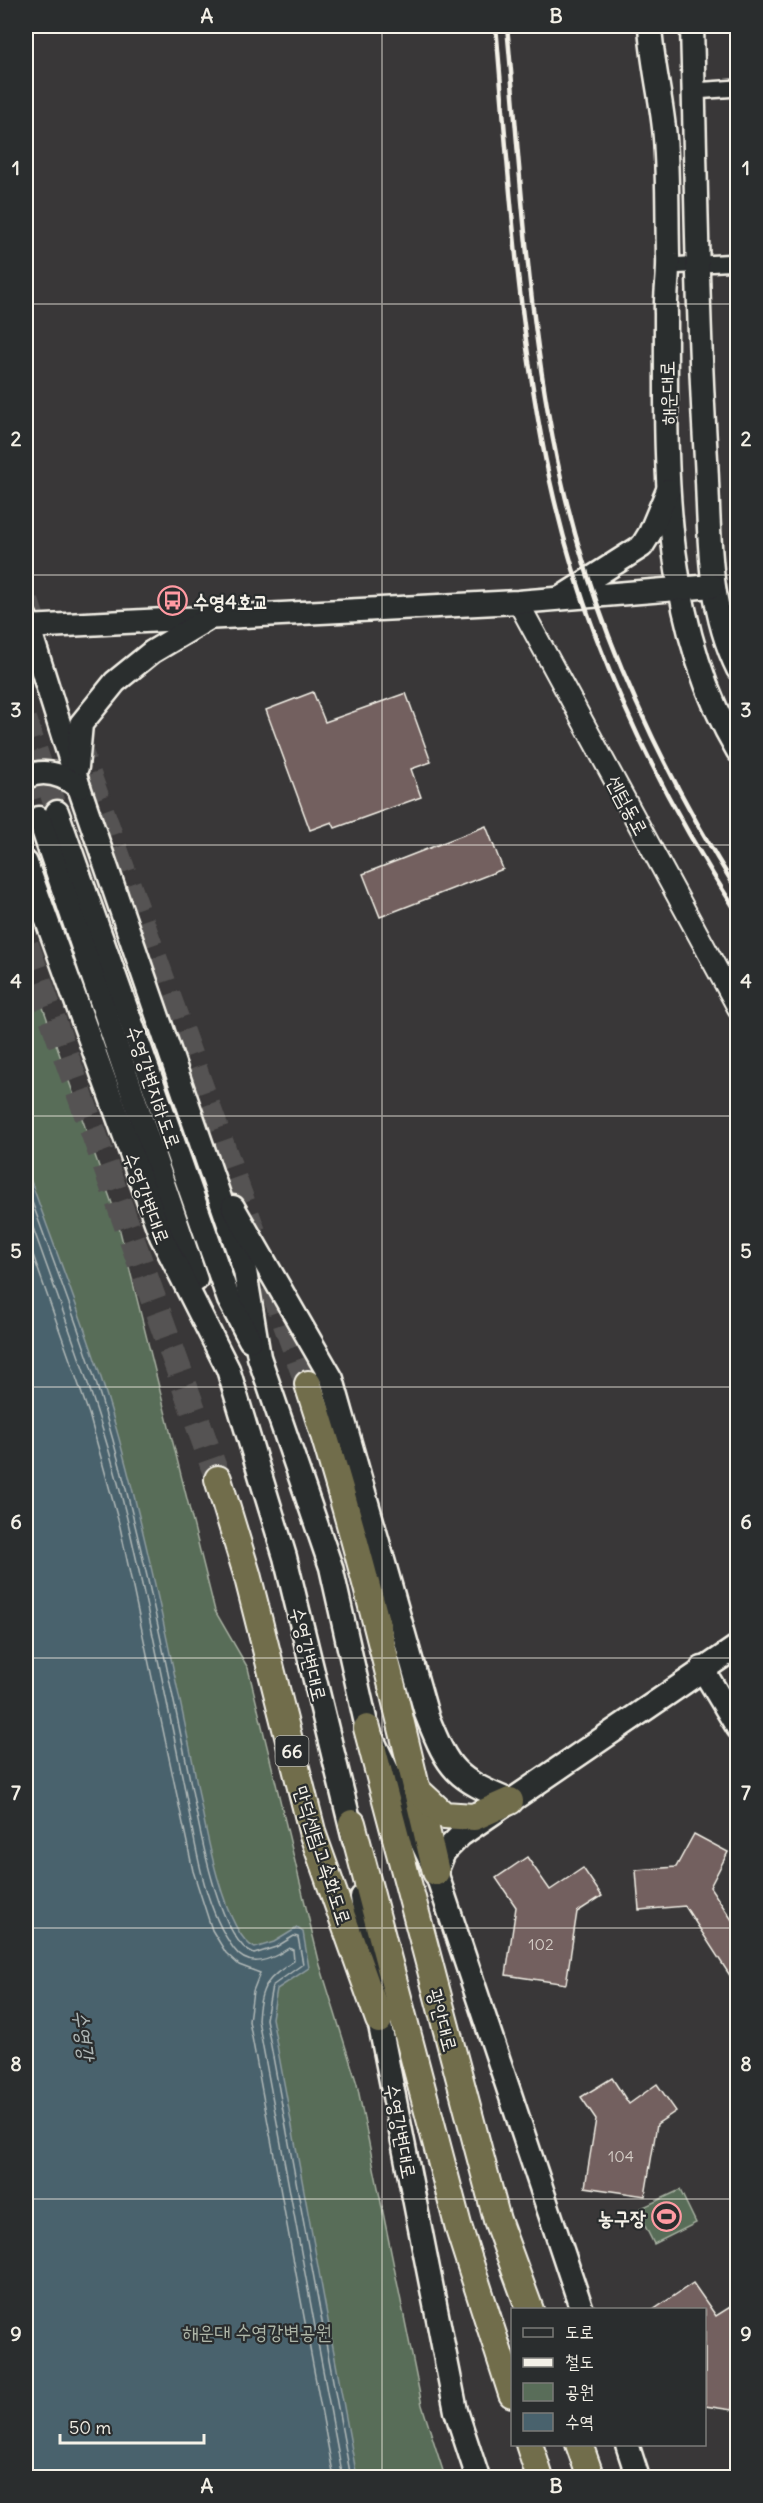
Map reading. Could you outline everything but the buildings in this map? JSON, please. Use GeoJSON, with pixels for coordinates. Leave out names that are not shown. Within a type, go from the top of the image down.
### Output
{"type":"FeatureCollection","features":[{"type":"Feature","properties":{"kind":"highway"},"geometry":{"type":"LineString","coordinates":[[308,1384],[359,1557],[436,1872]]}},
{"type":"Feature","properties":{"kind":"highway","name":"만덕센텀고속화도로"},"geometry":{"type":"LineString","coordinates":[[218,1479],[247,1574],[313,1835],[379,2020]]}},
{"type":"Feature","properties":{"kind":"highway","name":"광안대로"},"geometry":{"type":"LineString","coordinates":[[367,1728],[497,2220],[529,2308]]}},
{"type":"Feature","properties":{"kind":"highway"},"geometry":{"type":"LineString","coordinates":[[416,1789],[444,1815],[474,1817],[510,1801]]}},
{"type":"Feature","properties":{"kind":"highway","name":"광안대로"},"geometry":{"type":"LineString","coordinates":[[352,1823],[459,2229],[511,2388]]}},
{"type":"Feature","properties":{"kind":"highway"},"geometry":{"type":"LineString","coordinates":[[529,2446],[540,2478]]}},
{"type":"Feature","properties":{"kind":"highway"},"geometry":{"type":"LineString","coordinates":[[579,2446],[591,2478]]}},
{"type":"Feature","properties":{"kind":"main road","name":"해운대로"},"geometry":{"type":"LineString","coordinates":[[650,26],[665,137],[669,266],[666,311],[669,489],[679,588],[691,645],[711,697],[738,751]]}},
{"type":"Feature","properties":{"kind":"main road","name":"해운대로"},"geometry":{"type":"LineString","coordinates":[[692,26],[697,310],[713,586],[735,660]]}},
{"type":"Feature","properties":{"kind":"main road"},"geometry":{"type":"LineString","coordinates":[[559,599],[642,546],[669,489]]}},
{"type":"Feature","properties":{"kind":"main road"},"geometry":{"type":"LineString","coordinates":[[27,624],[210,618],[518,602],[713,586]]}},
{"type":"Feature","properties":{"kind":"main road"},"geometry":{"type":"LineString","coordinates":[[26,777],[36,772],[63,775],[78,782],[81,724],[115,682],[152,652],[210,618]]}},
{"type":"Feature","properties":{"kind":"main road","name":"수영강변대로"},"geometry":{"type":"LineString","coordinates":[[27,624],[78,782],[245,1272],[259,1358],[331,1567],[367,1728],[436,1872],[581,2308]]}},
{"type":"Feature","properties":{"kind":"main road","name":"수영강변지하도로"},"geometry":{"type":"LineString","coordinates":[[228,1369],[48,815],[229,1300],[259,1358]]}},
{"type":"Feature","properties":{"kind":"main road","name":"수영강변대로"},"geometry":{"type":"LineString","coordinates":[[26,863],[161,1236],[228,1369],[285,1557],[352,1823],[379,2020],[456,2410],[478,2478]]}},
{"type":"Feature","properties":{"kind":"main road"},"geometry":{"type":"LineString","coordinates":[[208,1162],[332,1379],[427,1716],[442,1755],[465,1780],[510,1801]]}},
{"type":"Feature","properties":{"kind":"main road"},"geometry":{"type":"LineString","coordinates":[[436,1872],[444,1852],[461,1835],[702,1668],[738,1646]]}},
{"type":"Feature","properties":{"kind":"main road"},"geometry":{"type":"LineString","coordinates":[[702,1668],[738,1728]]}},
{"type":"Feature","properties":{"kind":"main road"},"geometry":{"type":"LineString","coordinates":[[627,2446],[638,2478]]}},
{"type":"Feature","properties":{"kind":"street"},"geometry":{"type":"LineString","coordinates":[[694,91],[738,88]]}},
{"type":"Feature","properties":{"kind":"street"},"geometry":{"type":"LineString","coordinates":[[669,266],[738,262]]}},
{"type":"Feature","properties":{"kind":"street","name":"센텀동로"},"geometry":{"type":"LineString","coordinates":[[518,602],[738,1008]]}},
{"type":"Feature","properties":{"kind":"green space","name":"수영강"},"geometry":{"type":"Polygon","coordinates":[[[26,959],[116,1215],[215,1611],[248,1668],[320,1965],[357,2084],[422,2405],[445,2477],[26,2477],[26,959]]]}},
{"type":"Feature","properties":{"kind":"green space","name":"농구장"},"geometry":{"type":"Polygon","coordinates":[[[680,2190],[696,2223],[654,2244],[637,2210],[680,2190]]]}},
{"type":"Feature","properties":{"kind":"water","name":"수영강"},"geometry":{"type":"Polygon","coordinates":[[[26,1167],[92,1349],[111,1410],[156,1588],[207,1837],[232,1919],[243,1937],[255,1948],[274,1942],[297,1928],[303,1932],[309,1968],[277,1989],[272,2018],[357,2477],[26,2477],[26,1167]]]}},
{"type":"Feature","properties":{"kind":"tunnel"},"geometry":{"type":"LineString","coordinates":[[26,601],[39,639]]}},
{"type":"Feature","properties":{"kind":"tunnel"},"geometry":{"type":"LineString","coordinates":[[26,719],[57,812]]}},
{"type":"Feature","properties":{"kind":"tunnel"},"geometry":{"type":"LineString","coordinates":[[75,738],[253,1232]]}},
{"type":"Feature","properties":{"kind":"tunnel"},"geometry":{"type":"LineString","coordinates":[[26,779],[39,818]]}},
{"type":"Feature","properties":{"kind":"tunnel"},"geometry":{"type":"LineString","coordinates":[[26,945],[218,1479]]}},
{"type":"Feature","properties":{"kind":"tunnel"},"geometry":{"type":"LineString","coordinates":[[272,1286],[308,1384]]}},
{"type":"Feature","properties":{"kind":"railway"},"geometry":{"type":"LineString","coordinates":[[496,26],[522,312],[539,425],[564,539],[602,651],[624,706],[677,812],[738,914]]}},
{"type":"Feature","properties":{"kind":"railway"},"geometry":{"type":"LineString","coordinates":[[507,26],[533,310],[550,422],[575,533],[591,587],[632,692],[681,794],[738,892]]}},
{"type":"Feature","properties":{"kind":"place","name":"수영4호교"},"geometry":{"type":"Point","coordinates":[172,601]}},
{"type":"Feature","properties":{"kind":"place","name":"농구장"},"geometry":{"type":"Point","coordinates":[667,2217]}},
{"type":"Feature","properties":{"kind":"park label","name":"해운대 수영강변공원"},"geometry":{"type":"Point","coordinates":[257,2331]}}]}
